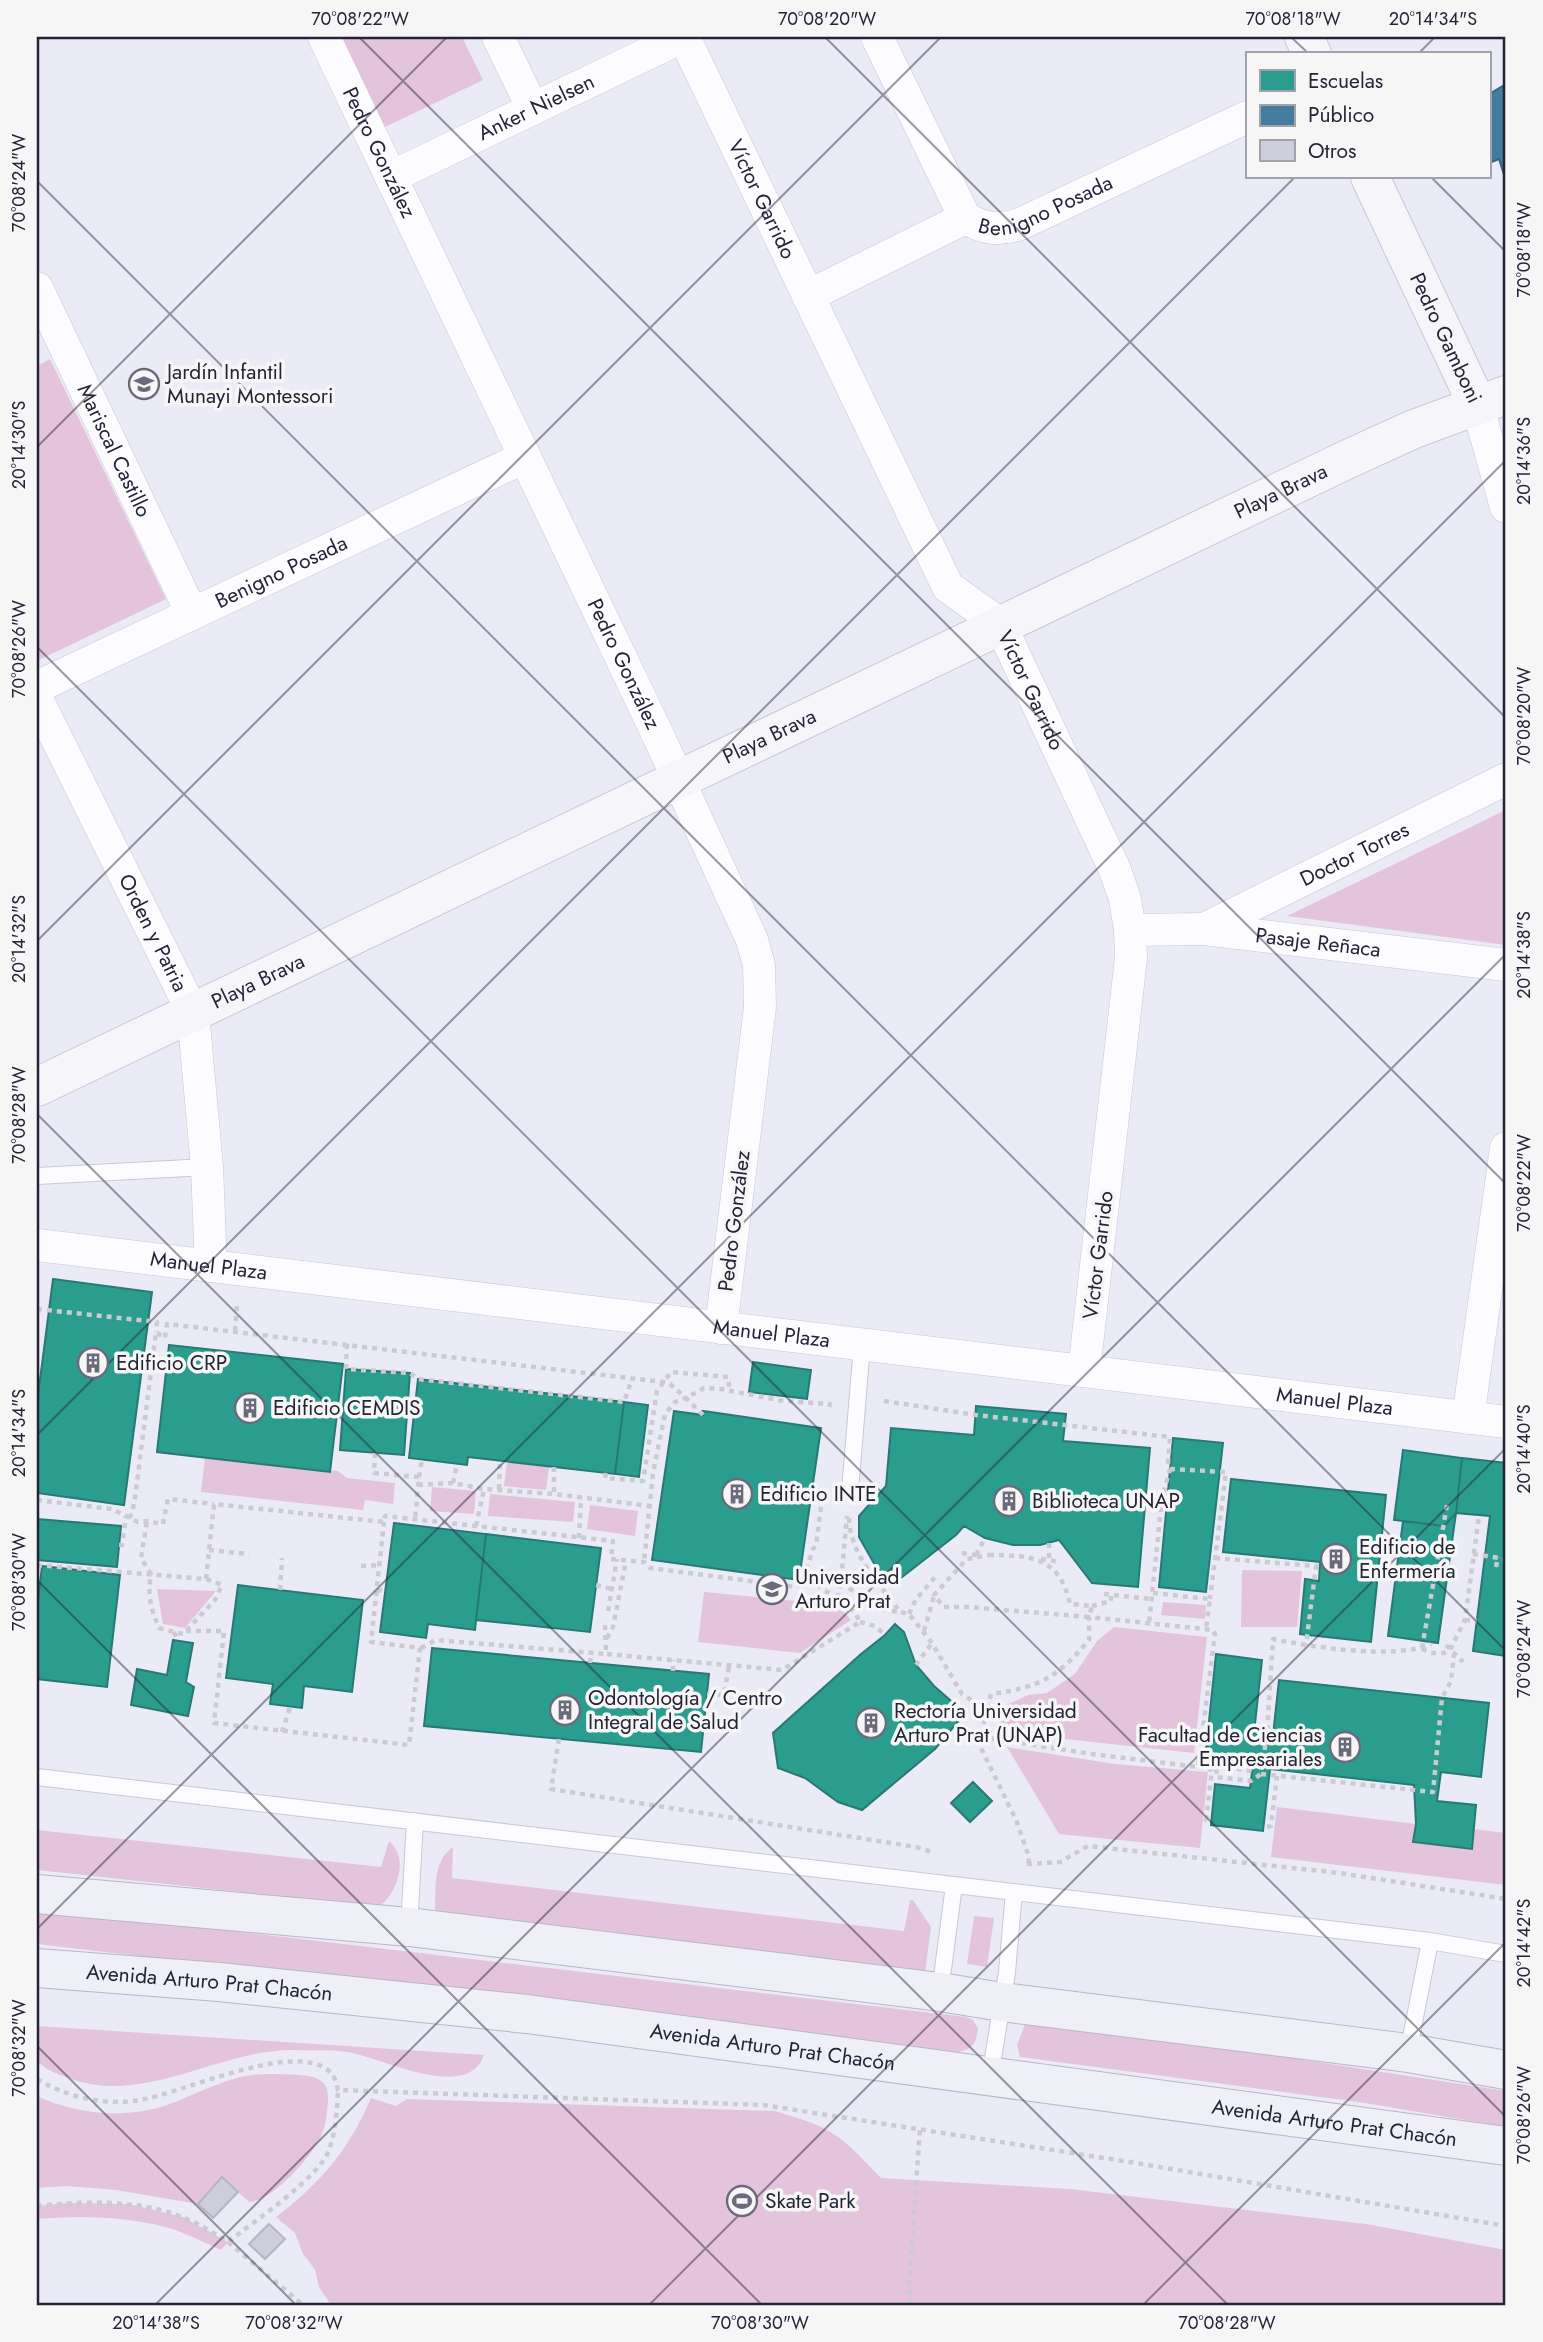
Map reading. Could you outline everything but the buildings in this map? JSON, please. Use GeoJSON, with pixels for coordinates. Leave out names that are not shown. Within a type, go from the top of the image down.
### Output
{"type":"FeatureCollection","features":[{"type":"Feature","properties":{"kind":"main road"},"geometry":{"type":"LineString","coordinates":[[37,1894],[409,1927],[1408,2053],[1506,2070]]}},
{"type":"Feature","properties":{"kind":"main road","name":"Avenida Arturo Prat Chacón"},"geometry":{"type":"LineString","coordinates":[[37,1968],[219,1982],[527,2014],[1506,2146]]}},
{"type":"Feature","properties":{"kind":"street","name":"Pedro González"},"geometry":{"type":"LineString","coordinates":[[324,37],[752,940],[761,986],[721,1328]]}},
{"type":"Feature","properties":{"kind":"street"},"geometry":{"type":"LineString","coordinates":[[498,37],[533,109]]}},
{"type":"Feature","properties":{"kind":"street","name":"Anker Nielsen"},"geometry":{"type":"LineString","coordinates":[[391,177],[683,37]]}},
{"type":"Feature","properties":{"kind":"street","name":"Víctor Garrido"},"geometry":{"type":"LineString","coordinates":[[683,37],[948,587],[1000,624],[1101,838],[1125,899],[1130,930],[1129,985],[1084,1371]]}},
{"type":"Feature","properties":{"kind":"street"},"geometry":{"type":"LineString","coordinates":[[877,37],[965,218]]}},
{"type":"Feature","properties":{"kind":"street","name":"Benigno Posada"},"geometry":{"type":"LineString","coordinates":[[808,296],[965,218],[991,229],[1006,229],[1020,224],[1246,117]]}},
{"type":"Feature","properties":{"kind":"street","name":"Pedro Gamboni"},"geometry":{"type":"LineString","coordinates":[[1371,178],[1492,400],[1506,507]]}},
{"type":"Feature","properties":{"kind":"street","name":"Mariscal Castillo"},"geometry":{"type":"LineString","coordinates":[[37,288],[49,345],[192,614]]}},
{"type":"Feature","properties":{"kind":"street","name":"Playa Brava"},"geometry":{"type":"LineString","coordinates":[[37,1087],[1348,459],[1414,429],[1492,400]]}},
{"type":"Feature","properties":{"kind":"street","name":"Benigno Posada"},"geometry":{"type":"LineString","coordinates":[[37,687],[525,457]]}},
{"type":"Feature","properties":{"kind":"street","name":"Orden y Patria"},"geometry":{"type":"LineString","coordinates":[[37,699],[193,1013],[207,1167],[211,1266]]}},
{"type":"Feature","properties":{"kind":"street","name":"Doctor Torres"},"geometry":{"type":"LineString","coordinates":[[1204,929],[1506,779]]}},
{"type":"Feature","properties":{"kind":"street","name":"Pasaje Reñaca"},"geometry":{"type":"LineString","coordinates":[[1130,930],[1204,929],[1506,965]]}},
{"type":"Feature","properties":{"kind":"street"},"geometry":{"type":"LineString","coordinates":[[1468,1418],[1506,1147]]}},
{"type":"Feature","properties":{"kind":"street","name":"Manuel Plaza"},"geometry":{"type":"LineString","coordinates":[[37,1245],[721,1328],[860,1369],[1084,1371],[1506,1422]]}},
{"type":"Feature","properties":{"kind":"lane"},"geometry":{"type":"LineString","coordinates":[[37,1176],[207,1167]]}},
{"type":"Feature","properties":{"kind":"lane"},"geometry":{"type":"LineString","coordinates":[[850,1491],[860,1369]]}},
{"type":"Feature","properties":{"kind":"lane"},"geometry":{"type":"LineString","coordinates":[[37,1777],[1430,1941],[1506,1954]]}},
{"type":"Feature","properties":{"kind":"lane"},"geometry":{"type":"LineString","coordinates":[[409,1927],[415,1821]]}},
{"type":"Feature","properties":{"kind":"lane"},"geometry":{"type":"LineString","coordinates":[[940,1992],[954,1885]]}},
{"type":"Feature","properties":{"kind":"lane"},"geometry":{"type":"LineString","coordinates":[[990,2077],[1002,2002],[1014,1892]]}},
{"type":"Feature","properties":{"kind":"lane"},"geometry":{"type":"LineString","coordinates":[[1408,2053],[1430,1941]]}},
{"type":"Feature","properties":{"kind":"path"},"geometry":{"type":"LineString","coordinates":[[37,1309],[157,1322],[135,1498],[122,1545],[119,1545]]}},
{"type":"Feature","properties":{"kind":"path"},"geometry":{"type":"LineString","coordinates":[[156,1332],[165,1338],[167,1324],[663,1381],[670,1384],[702,1415]]}},
{"type":"Feature","properties":{"kind":"path"},"geometry":{"type":"LineString","coordinates":[[347,1344],[346,1369],[410,1373],[418,1379],[624,1402],[632,1379]]}},
{"type":"Feature","properties":{"kind":"path"},"geometry":{"type":"LineString","coordinates":[[606,1473],[605,1478],[643,1481],[645,1444],[657,1391],[671,1372],[728,1377],[730,1392]]}},
{"type":"Feature","properties":{"kind":"path"},"geometry":{"type":"LineString","coordinates":[[644,1562],[653,1473],[665,1414],[674,1402],[704,1388],[784,1401],[830,1405],[829,1418]]}},
{"type":"Feature","properties":{"kind":"path"},"geometry":{"type":"LineString","coordinates":[[855,1413],[874,1414],[875,1399],[976,1415],[1170,1437],[1170,1469],[1162,1498],[1149,1624]]}},
{"type":"Feature","properties":{"kind":"path"},"geometry":{"type":"LineString","coordinates":[[375,1453],[374,1473],[419,1477]]}},
{"type":"Feature","properties":{"kind":"path"},"geometry":{"type":"LineString","coordinates":[[415,1520],[422,1460]]}},
{"type":"Feature","properties":{"kind":"path"},"geometry":{"type":"LineString","coordinates":[[499,1489],[500,1461]]}},
{"type":"Feature","properties":{"kind":"path"},"geometry":{"type":"LineString","coordinates":[[453,1483],[457,1464]]}},
{"type":"Feature","properties":{"kind":"path"},"geometry":{"type":"LineString","coordinates":[[554,1467],[554,1494]]}},
{"type":"Feature","properties":{"kind":"path"},"geometry":{"type":"LineString","coordinates":[[1170,1469],[1226,1472],[1206,1629]]}},
{"type":"Feature","properties":{"kind":"path"},"geometry":{"type":"LineString","coordinates":[[418,1485],[453,1483],[484,1489],[554,1494],[650,1506]]}},
{"type":"Feature","properties":{"kind":"path"},"geometry":{"type":"LineString","coordinates":[[477,1526],[484,1489]]}},
{"type":"Feature","properties":{"kind":"path"},"geometry":{"type":"LineString","coordinates":[[823,1497],[816,1545],[797,1587],[650,1568],[644,1562],[611,1559],[613,1541],[385,1516],[371,1642],[420,1648],[436,1640],[782,1670],[860,1622]]}},
{"type":"Feature","properties":{"kind":"path"},"geometry":{"type":"LineString","coordinates":[[37,1500],[112,1508],[138,1522],[163,1524],[168,1499],[384,1522]]}},
{"type":"Feature","properties":{"kind":"path"},"geometry":{"type":"LineString","coordinates":[[579,1538],[581,1499]]}},
{"type":"Feature","properties":{"kind":"path"},"geometry":{"type":"LineString","coordinates":[[206,1578],[214,1504]]}},
{"type":"Feature","properties":{"kind":"path"},"geometry":{"type":"LineString","coordinates":[[1422,1648],[1447,1505]]}},
{"type":"Feature","properties":{"kind":"path"},"geometry":{"type":"LineString","coordinates":[[837,1598],[841,1582],[845,1517],[850,1513],[852,1540],[862,1560],[900,1612]]}},
{"type":"Feature","properties":{"kind":"path"},"geometry":{"type":"LineString","coordinates":[[1422,1648],[1431,1653],[1444,1653],[1450,1649],[1465,1620],[1479,1516]]}},
{"type":"Feature","properties":{"kind":"path"},"geometry":{"type":"LineString","coordinates":[[37,1565],[151,1574],[206,1578],[222,1585],[215,1600],[183,1634],[159,1628],[152,1611],[148,1591],[151,1574],[142,1558],[147,1521]]}},
{"type":"Feature","properties":{"kind":"path"},"geometry":{"type":"LineString","coordinates":[[976,1555],[985,1538]]}},
{"type":"Feature","properties":{"kind":"path"},"geometry":{"type":"LineString","coordinates":[[1049,1543],[1049,1559]]}},
{"type":"Feature","properties":{"kind":"path"},"geometry":{"type":"LineString","coordinates":[[209,1550],[249,1554]]}},
{"type":"Feature","properties":{"kind":"path"},"geometry":{"type":"LineString","coordinates":[[962,1553],[984,1557]]}},
{"type":"Feature","properties":{"kind":"path"},"geometry":{"type":"LineString","coordinates":[[1473,1554],[1506,1559]]}},
{"type":"Feature","properties":{"kind":"path"},"geometry":{"type":"LineString","coordinates":[[923,1632],[934,1595],[967,1559],[1010,1555],[1060,1562]]}},
{"type":"Feature","properties":{"kind":"path"},"geometry":{"type":"LineString","coordinates":[[1496,1567],[1498,1557]]}},
{"type":"Feature","properties":{"kind":"path"},"geometry":{"type":"LineString","coordinates":[[280,1590],[282,1558]]}},
{"type":"Feature","properties":{"kind":"path"},"geometry":{"type":"LineString","coordinates":[[1215,1558],[1264,1559],[1316,1566],[1306,1645]]}},
{"type":"Feature","properties":{"kind":"path"},"geometry":{"type":"LineString","coordinates":[[608,1611],[617,1559]]}},
{"type":"Feature","properties":{"kind":"path"},"geometry":{"type":"LineString","coordinates":[[1039,1559],[1059,1575],[1067,1588],[1070,1604],[1092,1606],[1111,1601],[1111,1596]]}},
{"type":"Feature","properties":{"kind":"path"},"geometry":{"type":"LineString","coordinates":[[606,1639],[613,1628],[626,1561]]}},
{"type":"Feature","properties":{"kind":"path"},"geometry":{"type":"LineString","coordinates":[[361,1566],[380,1565]]}},
{"type":"Feature","properties":{"kind":"path"},"geometry":{"type":"LineString","coordinates":[[803,1569],[820,1588],[849,1605],[860,1622],[875,1626],[885,1635]]}},
{"type":"Feature","properties":{"kind":"path"},"geometry":{"type":"LineString","coordinates":[[909,1614],[916,1599],[937,1575]]}},
{"type":"Feature","properties":{"kind":"path"},"geometry":{"type":"LineString","coordinates":[[841,1582],[877,1609],[909,1614],[932,1643],[962,1694],[976,1703],[985,1716]]}},
{"type":"Feature","properties":{"kind":"path"},"geometry":{"type":"LineString","coordinates":[[597,1585],[612,1590]]}},
{"type":"Feature","properties":{"kind":"path"},"geometry":{"type":"LineString","coordinates":[[377,1590],[386,1591]]}},
{"type":"Feature","properties":{"kind":"path"},"geometry":{"type":"LineString","coordinates":[[1104,1594],[1152,1596],[1182,1593],[1210,1599]]}},
{"type":"Feature","properties":{"kind":"path"},"geometry":{"type":"LineString","coordinates":[[934,1595],[944,1607],[1213,1630],[1215,1634],[1199,1765]]}},
{"type":"Feature","properties":{"kind":"path"},"geometry":{"type":"LineString","coordinates":[[1033,1894],[1028,1854],[1016,1820],[980,1746],[985,1716],[991,1694],[1024,1689],[1061,1670],[1072,1661],[1089,1640],[1092,1606]]}},
{"type":"Feature","properties":{"kind":"path"},"geometry":{"type":"LineString","coordinates":[[1465,1620],[1477,1621]]}},
{"type":"Feature","properties":{"kind":"path"},"geometry":{"type":"LineString","coordinates":[[605,1625],[606,1654]]}},
{"type":"Feature","properties":{"kind":"path"},"geometry":{"type":"LineString","coordinates":[[173,1631],[178,1641]]}},
{"type":"Feature","properties":{"kind":"path"},"geometry":{"type":"LineString","coordinates":[[186,1631],[224,1631],[214,1723],[408,1745],[420,1648]]}},
{"type":"Feature","properties":{"kind":"path"},"geometry":{"type":"LineString","coordinates":[[1261,1774],[1267,1734],[1273,1639],[1306,1645],[1381,1651],[1422,1648],[1431,1644]]}},
{"type":"Feature","properties":{"kind":"path"},"geometry":{"type":"LineString","coordinates":[[916,1665],[932,1643]]}},
{"type":"Feature","properties":{"kind":"path"},"geometry":{"type":"LineString","coordinates":[[1450,1649],[1463,1662]]}},
{"type":"Feature","properties":{"kind":"path"},"geometry":{"type":"LineString","coordinates":[[1217,1766],[1216,1777],[1251,1781],[1261,1774],[1436,1792],[1442,1698],[1451,1681],[1450,1649]]}},
{"type":"Feature","properties":{"kind":"path"},"geometry":{"type":"LineString","coordinates":[[590,1663],[591,1653]]}},
{"type":"Feature","properties":{"kind":"path"},"geometry":{"type":"LineString","coordinates":[[673,1660],[673,1671]]}},
{"type":"Feature","properties":{"kind":"path"},"geometry":{"type":"LineString","coordinates":[[707,1694],[724,1695],[729,1666]]}},
{"type":"Feature","properties":{"kind":"path"},"geometry":{"type":"LineString","coordinates":[[282,1732],[290,1707]]}},
{"type":"Feature","properties":{"kind":"path"},"geometry":{"type":"LineString","coordinates":[[982,1737],[1092,1755],[1252,1771]]}},
{"type":"Feature","properties":{"kind":"path"},"geometry":{"type":"LineString","coordinates":[[559,1739],[551,1789],[916,1847],[939,1853]]}},
{"type":"Feature","properties":{"kind":"path"},"geometry":{"type":"LineString","coordinates":[[1199,1765],[1212,1770],[1206,1820],[1209,1820]]}},
{"type":"Feature","properties":{"kind":"path"},"geometry":{"type":"LineString","coordinates":[[1267,1827],[1271,1826],[1277,1776]]}},
{"type":"Feature","properties":{"kind":"path"},"geometry":{"type":"LineString","coordinates":[[1015,1863],[1060,1862],[1088,1846],[1339,1873],[1506,1899]]}},
{"type":"Feature","properties":{"kind":"path"},"geometry":{"type":"LineString","coordinates":[[37,2079],[75,2095],[111,2102],[138,2100],[181,2090],[243,2069],[275,2062],[304,2062],[328,2069],[338,2090],[336,2119],[329,2152],[308,2178],[228,2242]]}},
{"type":"Feature","properties":{"kind":"path"},"geometry":{"type":"LineString","coordinates":[[338,2090],[763,2105],[1506,2226]]}},
{"type":"Feature","properties":{"kind":"path"},"geometry":{"type":"LineString","coordinates":[[910,2305],[909,2281],[920,2129]]}},
{"type":"Feature","properties":{"kind":"path"},"geometry":{"type":"LineString","coordinates":[[37,2206],[66,2203],[129,2204],[183,2217],[228,2242],[303,2305]]}},
{"type":"Feature","properties":{"kind":"shaded area"},"geometry":{"type":"Polygon","coordinates":[[[337,37],[462,37],[483,80],[381,129],[337,37]]]}},
{"type":"Feature","properties":{"kind":"shaded area"},"geometry":{"type":"Polygon","coordinates":[[[50,359],[166,599],[37,661],[37,366],[50,359]]]}},
{"type":"Feature","properties":{"kind":"shaded area"},"geometry":{"type":"Polygon","coordinates":[[[1506,810],[1506,945],[1287,916],[1506,810]]]}},
{"type":"Feature","properties":{"kind":"shaded area"},"geometry":{"type":"Polygon","coordinates":[[[205,1457],[338,1471],[347,1478],[395,1483],[393,1504],[365,1500],[363,1510],[201,1492],[205,1457]]]}},
{"type":"Feature","properties":{"kind":"shaded area"},"geometry":{"type":"Polygon","coordinates":[[[507,1462],[549,1467],[546,1490],[504,1486],[507,1462]]]}},
{"type":"Feature","properties":{"kind":"shaded area"},"geometry":{"type":"Polygon","coordinates":[[[432,1487],[476,1491],[474,1514],[430,1511],[432,1487]]]}},
{"type":"Feature","properties":{"kind":"shaded area"},"geometry":{"type":"Polygon","coordinates":[[[490,1494],[575,1502],[573,1522],[488,1516],[490,1494]]]}},
{"type":"Feature","properties":{"kind":"shaded area"},"geometry":{"type":"Polygon","coordinates":[[[590,1505],[638,1511],[635,1536],[587,1529],[590,1505]]]}},
{"type":"Feature","properties":{"kind":"shaded area"},"geometry":{"type":"Polygon","coordinates":[[[1242,1570],[1302,1571],[1297,1627],[1241,1627],[1242,1570]]]}},
{"type":"Feature","properties":{"kind":"shaded area"},"geometry":{"type":"Polygon","coordinates":[[[157,1589],[216,1591],[185,1628],[163,1624],[157,1589]]]}},
{"type":"Feature","properties":{"kind":"shaded area"},"geometry":{"type":"Polygon","coordinates":[[[704,1592],[838,1605],[851,1620],[800,1653],[698,1642],[704,1592]]]}},
{"type":"Feature","properties":{"kind":"shaded area"},"geometry":{"type":"Polygon","coordinates":[[[1163,1602],[1206,1605],[1205,1619],[1161,1615],[1163,1602]]]}},
{"type":"Feature","properties":{"kind":"shaded area"},"geometry":{"type":"Polygon","coordinates":[[[1114,1627],[1207,1637],[1194,1753],[1001,1732],[999,1716],[1007,1705],[1028,1695],[1047,1693],[1075,1674],[1097,1641],[1114,1627]]]}},
{"type":"Feature","properties":{"kind":"shaded area"},"geometry":{"type":"Polygon","coordinates":[[[1007,1747],[1115,1764],[1208,1772],[1200,1848],[1059,1834],[1007,1747]]]}},
{"type":"Feature","properties":{"kind":"shaded area"},"geometry":{"type":"Polygon","coordinates":[[[1277,1807],[1416,1824],[1414,1842],[1471,1849],[1474,1829],[1506,1833],[1506,1885],[1271,1857],[1277,1807]]]}},
{"type":"Feature","properties":{"kind":"shaded area"},"geometry":{"type":"Polygon","coordinates":[[[37,1830],[381,1867],[389,1841],[399,1857],[400,1866],[391,1894],[378,1907],[37,1870],[37,1830]]]}},
{"type":"Feature","properties":{"kind":"shaded area"},"geometry":{"type":"Polygon","coordinates":[[[453,1847],[452,1878],[904,1931],[910,1900],[913,1900],[931,1927],[925,1973],[435,1912],[438,1868],[446,1853],[453,1847]]]}},
{"type":"Feature","properties":{"kind":"shaded area"},"geometry":{"type":"Polygon","coordinates":[[[37,1908],[966,2017],[973,2020],[978,2029],[972,2045],[957,2052],[37,1944],[37,1908]]]}},
{"type":"Feature","properties":{"kind":"shaded area"},"geometry":{"type":"Polygon","coordinates":[[[974,1916],[994,1918],[987,1967],[967,1964],[974,1916]]]}},
{"type":"Feature","properties":{"kind":"shaded area"},"geometry":{"type":"Polygon","coordinates":[[[1025,2024],[1227,2048],[1506,2091],[1506,2127],[1365,2103],[1020,2057],[1017,2045],[1025,2024]]]}},
{"type":"Feature","properties":{"kind":"shaded area"},"geometry":{"type":"Polygon","coordinates":[[[37,2026],[484,2055],[475,2069],[461,2075],[444,2077],[345,2052],[266,2052],[153,2082],[125,2086],[97,2085],[60,2075],[37,2061],[37,2026]]]}},
{"type":"Feature","properties":{"kind":"shaded area"},"geometry":{"type":"Polygon","coordinates":[[[304,2075],[321,2081],[328,2093],[326,2120],[320,2138],[299,2167],[279,2187],[259,2200],[249,2202],[222,2178],[198,2204],[116,2190],[66,2186],[37,2188],[37,2096],[83,2111],[133,2112],[164,2106],[240,2077],[304,2075]]]}},
{"type":"Feature","properties":{"kind":"shaded area","name":"Skate Park"},"geometry":{"type":"Polygon","coordinates":[[[371,2098],[396,2106],[407,2099],[775,2111],[812,2123],[832,2133],[852,2148],[881,2178],[1070,2189],[1366,2224],[1506,2250],[1506,2305],[331,2305],[319,2287],[315,2270],[302,2252],[295,2233],[276,2217],[306,2192],[332,2164],[353,2133],[371,2098]]]}},
{"type":"Feature","properties":{"kind":"shaded area"},"geometry":{"type":"Polygon","coordinates":[[[66,2203],[129,2204],[183,2217],[228,2242],[221,2250],[161,2226],[131,2220],[83,2217],[37,2219],[37,2206],[66,2203]]]}},
{"type":"Feature","properties":{"kind":"place","name":"Jardín Infantil Munayi Montessori"},"geometry":{"type":"Point","coordinates":[144,384]}},
{"type":"Feature","properties":{"kind":"place","name":"Edificio CRP"},"geometry":{"type":"Point","coordinates":[93,1363]}},
{"type":"Feature","properties":{"kind":"place","name":"Edificio CEMDIS"},"geometry":{"type":"Point","coordinates":[250,1408]}},
{"type":"Feature","properties":{"kind":"place","name":"Edificio INTE"},"geometry":{"type":"Point","coordinates":[737,1494]}},
{"type":"Feature","properties":{"kind":"place","name":"Biblioteca UNAP"},"geometry":{"type":"Point","coordinates":[1009,1501]}},
{"type":"Feature","properties":{"kind":"place","name":"Edificio de Enfermería"},"geometry":{"type":"Point","coordinates":[1336,1559]}},
{"type":"Feature","properties":{"kind":"place","name":"Universidad Arturo Prat"},"geometry":{"type":"Point","coordinates":[772,1589]}},
{"type":"Feature","properties":{"kind":"place","name":"Odontología / Centro Integral de Salud"},"geometry":{"type":"Point","coordinates":[565,1710]}},
{"type":"Feature","properties":{"kind":"place","name":"Rectoría Universidad Arturo Prat (UNAP)"},"geometry":{"type":"Point","coordinates":[871,1723]}},
{"type":"Feature","properties":{"kind":"place","name":"Facultad de Ciencias Empresariales"},"geometry":{"type":"Point","coordinates":[1345,1747]}},
{"type":"Feature","properties":{"kind":"place","name":"Skate Park"},"geometry":{"type":"Point","coordinates":[742,2201]}}]}
